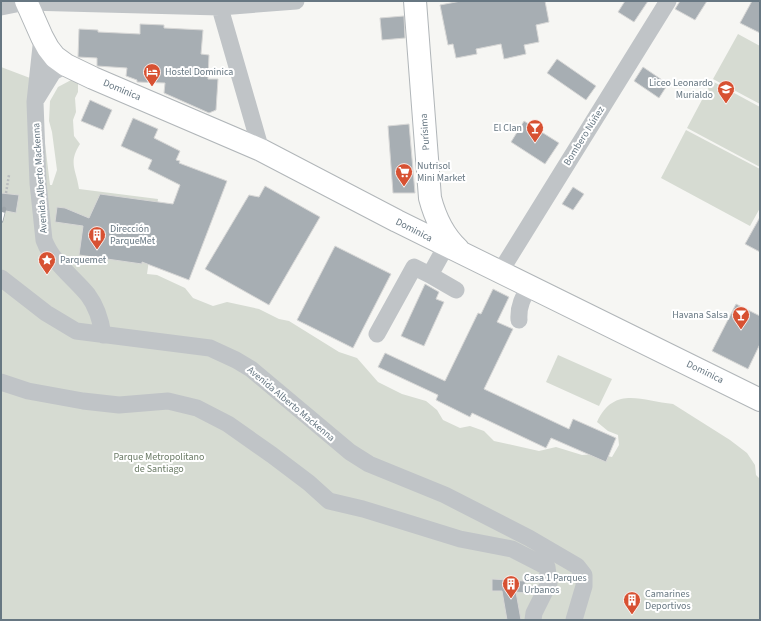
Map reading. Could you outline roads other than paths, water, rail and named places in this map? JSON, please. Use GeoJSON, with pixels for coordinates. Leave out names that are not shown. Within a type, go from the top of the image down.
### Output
{"type":"FeatureCollection","features":[{"type":"Feature","properties":{"kind":"main road","name":"Dominica"},"geometry":{"type":"LineString","coordinates":[[26,1],[42,37],[55,57],[66,65],[261,150],[454,250],[760,400]]}},
{"type":"Feature","properties":{"kind":"main road","name":"Purísima"},"geometry":{"type":"LineString","coordinates":[[415,1],[430,198],[432,208],[441,228],[454,250]]}},
{"type":"Feature","properties":{"kind":"main road"},"geometry":{"type":"LineString","coordinates":[[398,221],[405,223],[413,222],[420,218],[426,213],[430,198]]}},
{"type":"Feature","properties":{"kind":"street"},"geometry":{"type":"LineString","coordinates":[[1,7],[26,1],[219,4],[296,1]]}},
{"type":"Feature","properties":{"kind":"street","name":"Bombero Núñez"},"geometry":{"type":"LineString","coordinates":[[500,272],[668,1]]}},
{"type":"Feature","properties":{"kind":"street"},"geometry":{"type":"LineString","coordinates":[[219,4],[261,150]]}},
{"type":"Feature","properties":{"kind":"street","name":"Avenida Alberto Mackenna"},"geometry":{"type":"LineString","coordinates":[[42,37],[35,102],[38,183],[44,240],[46,246],[56,260],[89,296],[101,321],[103,335],[210,348],[236,360],[251,369],[359,459],[445,495],[566,558],[577,566],[584,575],[584,586],[574,620]]}},
{"type":"Feature","properties":{"kind":"street"},"geometry":{"type":"LineString","coordinates":[[35,102],[53,72],[66,65]]}},
{"type":"Feature","properties":{"kind":"street"},"geometry":{"type":"LineString","coordinates":[[430,275],[454,250]]}},
{"type":"Feature","properties":{"kind":"street"},"geometry":{"type":"LineString","coordinates":[[377,334],[414,267],[456,290]]}},
{"type":"Feature","properties":{"kind":"street"},"geometry":{"type":"LineString","coordinates":[[1,278],[46,313],[76,331],[103,335]]}},
{"type":"Feature","properties":{"kind":"street"},"geometry":{"type":"LineString","coordinates":[[518,320],[521,300],[530,286]]}},
{"type":"Feature","properties":{"kind":"street"},"geometry":{"type":"LineString","coordinates":[[1,382],[28,390],[90,402],[119,405],[168,401],[197,408],[228,424],[272,455],[309,483],[328,501],[363,509],[460,539],[512,549],[547,567],[549,583],[534,613],[533,620]]}},
{"type":"Feature","properties":{"kind":"railway"},"geometry":{"type":"LineString","coordinates":[[1,221],[4,209]]}},
{"type":"Feature","properties":{"kind":"place","name":"Hostel Dominica"},"geometry":{"type":"Point","coordinates":[152,87]}},
{"type":"Feature","properties":{"kind":"place","name":"Liceo Leonardo Murialdo"},"geometry":{"type":"Point","coordinates":[726,104]}},
{"type":"Feature","properties":{"kind":"place","name":"El Clan"},"geometry":{"type":"Point","coordinates":[535,143]}},
{"type":"Feature","properties":{"kind":"place","name":"Nutrisol Mini Market"},"geometry":{"type":"Point","coordinates":[404,187]}},
{"type":"Feature","properties":{"kind":"place","name":"Dirección ParqueMet"},"geometry":{"type":"Point","coordinates":[97,250]}},
{"type":"Feature","properties":{"kind":"place","name":"Parquemet"},"geometry":{"type":"Point","coordinates":[47,275]}},
{"type":"Feature","properties":{"kind":"place","name":"Havana Salsa"},"geometry":{"type":"Point","coordinates":[741,330]}},
{"type":"Feature","properties":{"kind":"place","name":"Casa 1 Parques Urbanos"},"geometry":{"type":"Point","coordinates":[511,599]}},
{"type":"Feature","properties":{"kind":"place","name":"Camarines Deportivos"},"geometry":{"type":"Point","coordinates":[632,615]}},
{"type":"Feature","properties":{"kind":"park label","name":"Parque Metropolitano de Santiago"},"geometry":{"type":"Point","coordinates":[159,462]}}]}
